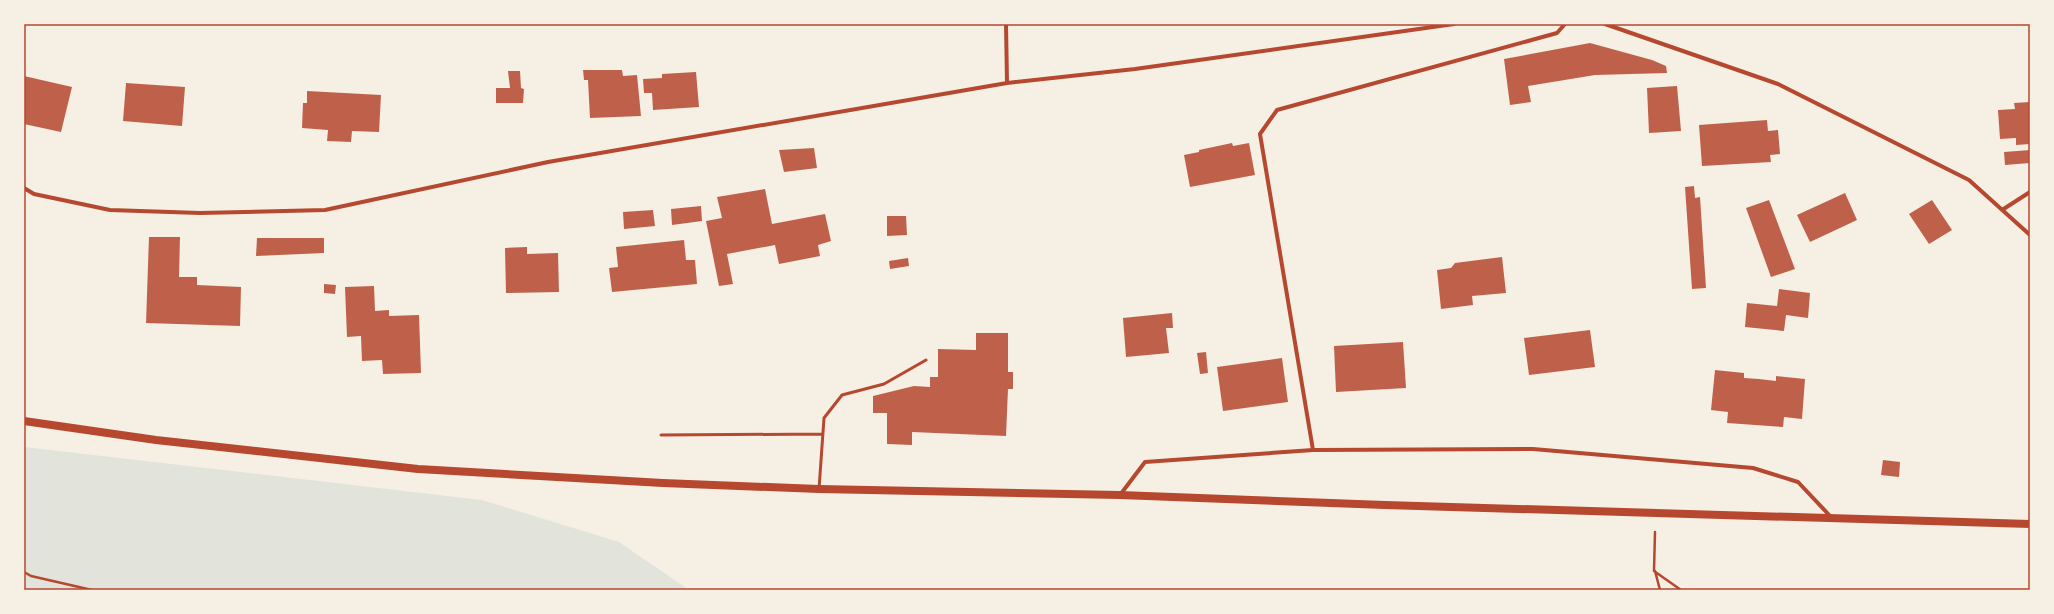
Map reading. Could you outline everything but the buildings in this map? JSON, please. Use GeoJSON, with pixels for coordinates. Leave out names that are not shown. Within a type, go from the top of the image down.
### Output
{"type":"FeatureCollection","features":[{"type":"Feature","properties":{"kind":"main road"},"geometry":{"type":"LineString","coordinates":[[24,421],[156,440],[418,469],[662,483],[819,489],[1120,495],[1385,505],[2030,524]]}},
{"type":"Feature","properties":{"kind":"street"},"geometry":{"type":"LineString","coordinates":[[1006,24],[1007,83]]}},
{"type":"Feature","properties":{"kind":"street"},"geometry":{"type":"LineString","coordinates":[[24,188],[34,194],[110,210],[200,213],[325,210],[548,162],[1007,83],[1135,69],[1454,24]]}},
{"type":"Feature","properties":{"kind":"street"},"geometry":{"type":"LineString","coordinates":[[1313,450],[1260,134],[1277,110],[1557,33],[1565,24]]}},
{"type":"Feature","properties":{"kind":"street"},"geometry":{"type":"LineString","coordinates":[[1605,24],[1778,84],[1968,180],[2030,236]]}},
{"type":"Feature","properties":{"kind":"street"},"geometry":{"type":"LineString","coordinates":[[2002,210],[2030,192]]}},
{"type":"Feature","properties":{"kind":"street"},"geometry":{"type":"LineString","coordinates":[[1120,495],[1145,462],[1313,450],[1534,449],[1753,468],[1798,482],[1831,517]]}},
{"type":"Feature","properties":{"kind":"lane"},"geometry":{"type":"LineString","coordinates":[[819,489],[824,418],[842,395],[884,384],[926,360]]}},
{"type":"Feature","properties":{"kind":"lane"},"geometry":{"type":"LineString","coordinates":[[661,435],[823,434]]}},
{"type":"Feature","properties":{"kind":"path"},"geometry":{"type":"LineString","coordinates":[[1655,512],[1654,571],[1660,590]]}},
{"type":"Feature","properties":{"kind":"path"},"geometry":{"type":"LineString","coordinates":[[1654,571],[1681,590]]}},
{"type":"Feature","properties":{"kind":"path"},"geometry":{"type":"LineString","coordinates":[[24,572],[31,576],[92,590]]}},
{"type":"Feature","properties":{"kind":"shaded area"},"geometry":{"type":"Polygon","coordinates":[[[24,447],[482,500],[619,542],[689,590],[24,590],[24,447]]]}}]}
